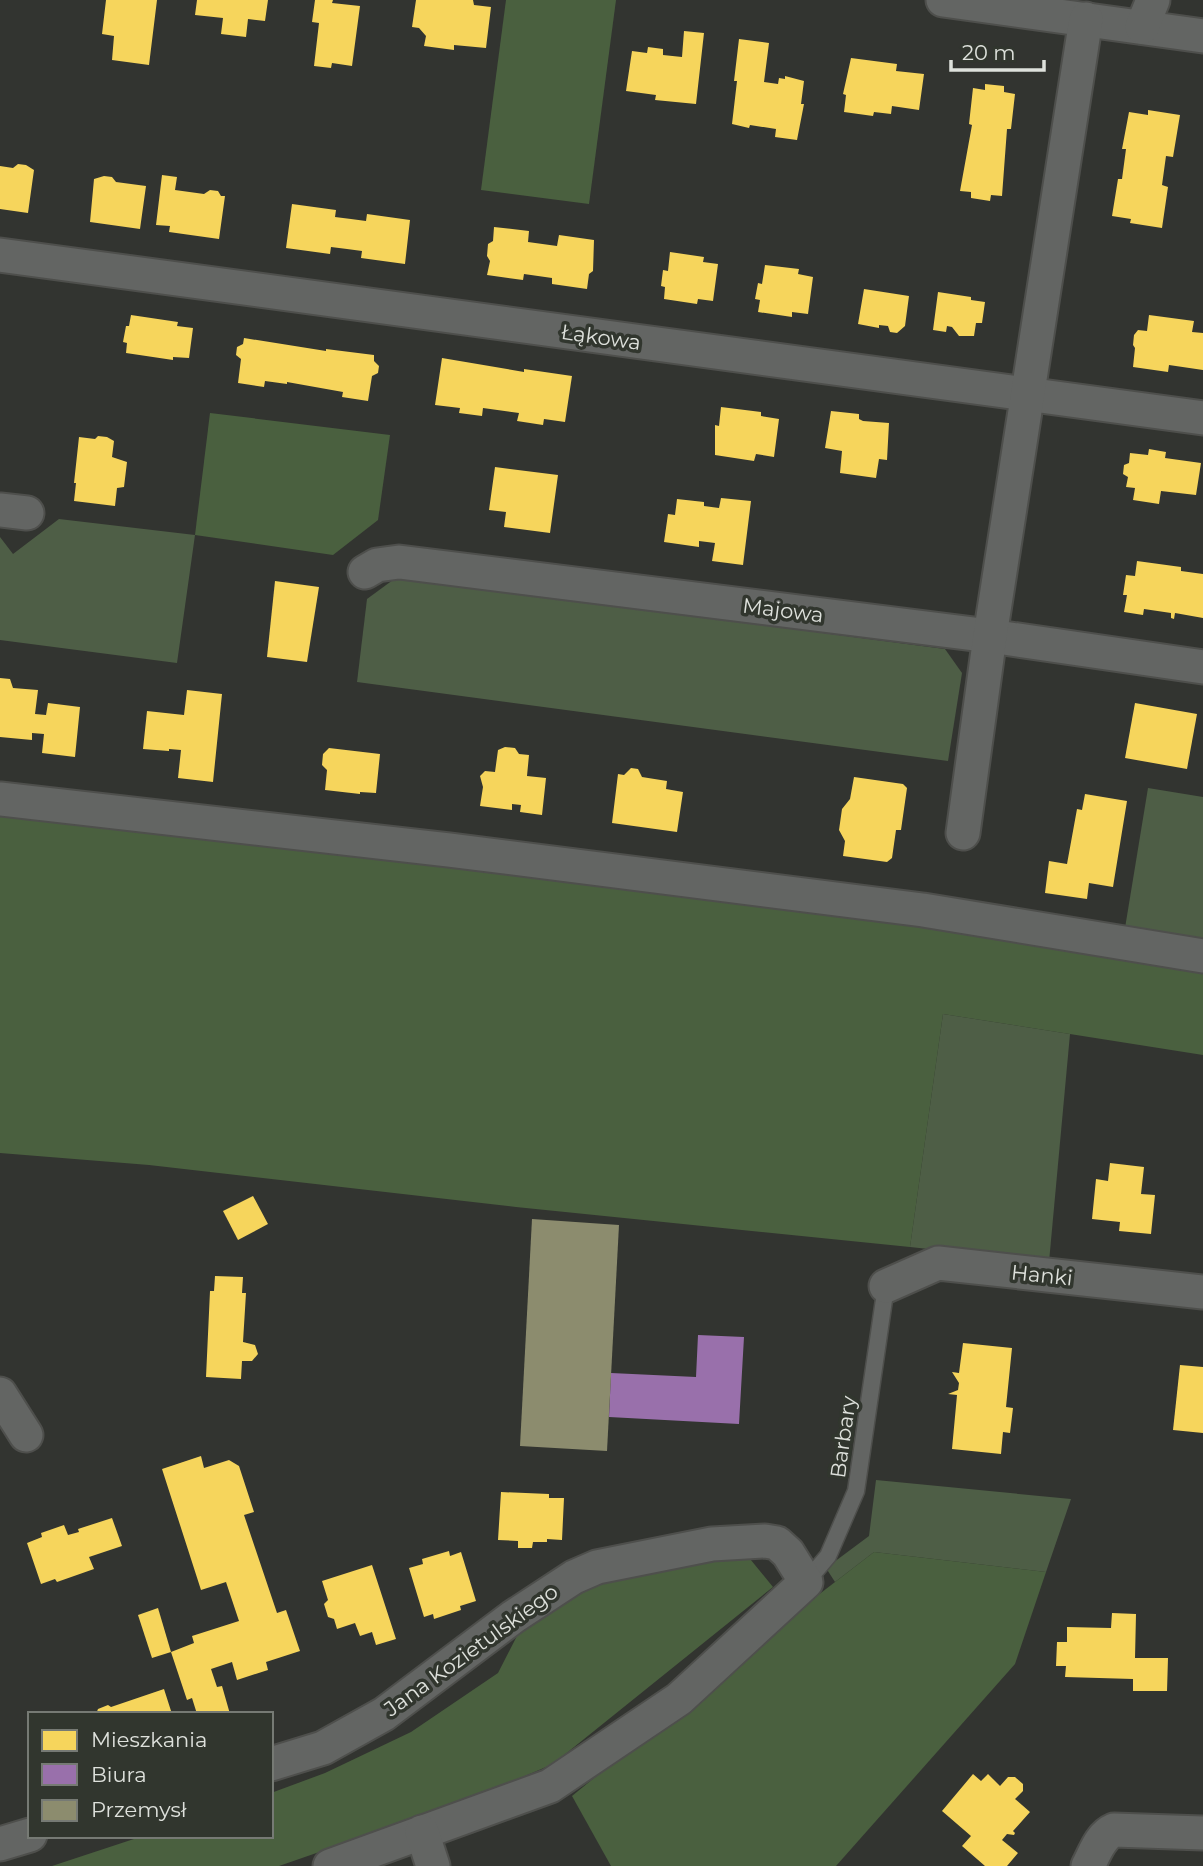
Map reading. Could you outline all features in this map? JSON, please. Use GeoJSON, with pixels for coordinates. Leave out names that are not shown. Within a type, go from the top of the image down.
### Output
{"type":"FeatureCollection","features":[{"type":"Feature","properties":{"kind":"street"},"geometry":{"type":"LineString","coordinates":[[943,0],[1086,19],[1148,13],[1203,36]]}},
{"type":"Feature","properties":{"kind":"street"},"geometry":{"type":"LineString","coordinates":[[963,833],[990,636],[1086,19]]}},
{"type":"Feature","properties":{"kind":"street","name":"Łąkowa"},"geometry":{"type":"LineString","coordinates":[[0,255],[1203,418]]}},
{"type":"Feature","properties":{"kind":"street","name":"Majowa"},"geometry":{"type":"LineString","coordinates":[[365,572],[377,565],[399,562],[990,636],[1203,667]]}},
{"type":"Feature","properties":{"kind":"street"},"geometry":{"type":"LineString","coordinates":[[0,799],[462,852],[923,910],[1203,956]]}},
{"type":"Feature","properties":{"kind":"street","name":"Hanki"},"geometry":{"type":"LineString","coordinates":[[886,1286],[938,1264],[1203,1292]]}},
{"type":"Feature","properties":{"kind":"street"},"geometry":{"type":"LineString","coordinates":[[0,1394],[26,1435]]}},
{"type":"Feature","properties":{"kind":"street","name":"Jana Kozietulskiego"},"geometry":{"type":"LineString","coordinates":[[273,1764],[323,1748],[384,1713],[513,1617],[574,1577],[597,1567],[712,1544],[765,1541],[777,1543],[788,1553],[806,1582]]}},
{"type":"Feature","properties":{"kind":"street"},"geometry":{"type":"LineString","coordinates":[[330,1866],[550,1786],[679,1699],[806,1582]]}},
{"type":"Feature","properties":{"kind":"street"},"geometry":{"type":"LineString","coordinates":[[1088,1866],[1101,1840],[1114,1830],[1203,1833]]}},
{"type":"Feature","properties":{"kind":"street"},"geometry":{"type":"LineString","coordinates":[[422,1832],[433,1866]]}},
{"type":"Feature","properties":{"kind":"street"},"geometry":{"type":"LineString","coordinates":[[0,1843],[28,1836]]}},
{"type":"Feature","properties":{"kind":"lane","name":"Barbary"},"geometry":{"type":"LineString","coordinates":[[806,1582],[828,1556],[856,1492],[886,1286]]}},
{"type":"Feature","properties":{"kind":"green space"},"geometry":{"type":"Polygon","coordinates":[[[506,0],[616,0],[589,204],[481,190],[506,0]]]}},
{"type":"Feature","properties":{"kind":"green space"},"geometry":{"type":"Polygon","coordinates":[[[210,413],[390,435],[378,520],[333,555],[195,535],[210,413]]]}},
{"type":"Feature","properties":{"kind":"green space"},"geometry":{"type":"Polygon","coordinates":[[[59,519],[195,535],[177,663],[0,640],[0,537],[13,554],[59,519]]]}},
{"type":"Feature","properties":{"kind":"green space"},"geometry":{"type":"Polygon","coordinates":[[[397,577],[945,649],[962,673],[948,761],[357,682],[367,599],[397,577]]]}},
{"type":"Feature","properties":{"kind":"green space"},"geometry":{"type":"Polygon","coordinates":[[[1148,788],[1203,797],[1203,941],[1125,928],[1148,788]]]}},
{"type":"Feature","properties":{"kind":"green space"},"geometry":{"type":"Polygon","coordinates":[[[0,812],[420,860],[922,926],[1203,971],[1203,1055],[943,1014],[910,1247],[516,1207],[149,1165],[0,1153],[0,812]]]}},
{"type":"Feature","properties":{"kind":"green space"},"geometry":{"type":"Polygon","coordinates":[[[943,1014],[1070,1034],[1049,1262],[910,1247],[943,1014]]]}},
{"type":"Feature","properties":{"kind":"green space"},"geometry":{"type":"Polygon","coordinates":[[[876,1480],[1071,1499],[1046,1572],[874,1552],[835,1582],[826,1568],[869,1536],[876,1480]]]}},
{"type":"Feature","properties":{"kind":"green space"},"geometry":{"type":"Polygon","coordinates":[[[874,1552],[1046,1572],[1015,1664],[836,1866],[611,1866],[572,1796],[800,1609],[874,1552]]]}},
{"type":"Feature","properties":{"kind":"green space"},"geometry":{"type":"Polygon","coordinates":[[[746,1554],[773,1587],[553,1764],[469,1800],[279,1866],[52,1866],[137,1838],[273,1838],[273,1792],[325,1773],[411,1732],[498,1673],[518,1634],[585,1583],[746,1554]]]}},
{"type":"Feature","properties":{"kind":"building: Mieszkania"},"geometry":{"type":"Polygon","coordinates":[[[106,0],[157,0],[149,65],[112,60],[114,36],[102,34],[106,0]]]}},
{"type":"Feature","properties":{"kind":"building: Mieszkania"},"geometry":{"type":"Polygon","coordinates":[[[197,0],[268,0],[265,21],[248,19],[246,37],[221,34],[223,18],[195,15],[197,0]]]}},
{"type":"Feature","properties":{"kind":"building: Mieszkania"},"geometry":{"type":"Polygon","coordinates":[[[315,0],[333,0],[332,3],[360,6],[352,66],[332,63],[331,68],[314,66],[319,23],[312,22],[315,0]]]}},
{"type":"Feature","properties":{"kind":"building: Mieszkania"},"geometry":{"type":"Polygon","coordinates":[[[416,0],[473,0],[474,5],[491,7],[486,48],[454,45],[454,50],[424,46],[426,36],[419,28],[412,27],[416,0]]]}},
{"type":"Feature","properties":{"kind":"building: Mieszkania"},"geometry":{"type":"Polygon","coordinates":[[[684,31],[704,33],[696,104],[655,100],[656,95],[626,91],[632,51],[647,53],[648,47],[663,49],[663,55],[682,57],[684,31]]]}},
{"type":"Feature","properties":{"kind":"building: Mieszkania"},"geometry":{"type":"Polygon","coordinates":[[[739,39],[769,43],[764,82],[778,84],[779,78],[785,79],[785,76],[804,81],[801,104],[804,104],[797,140],[775,137],[776,129],[732,124],[739,39]]]}},
{"type":"Feature","properties":{"kind":"building: Mieszkania"},"geometry":{"type":"Polygon","coordinates":[[[851,58],[897,64],[896,71],[924,74],[919,110],[892,106],[891,114],[874,112],[873,116],[844,112],[846,95],[843,94],[851,58]]]}},
{"type":"Feature","properties":{"kind":"building: Mieszkania"},"geometry":{"type":"Polygon","coordinates":[[[985,84],[1004,86],[1004,92],[1015,94],[1011,129],[1007,129],[1002,196],[991,195],[990,201],[971,198],[971,192],[960,191],[972,125],[969,124],[973,88],[985,90],[985,84]]]}},
{"type":"Feature","properties":{"kind":"building: Mieszkania"},"geometry":{"type":"Polygon","coordinates":[[[1148,110],[1180,115],[1173,157],[1166,156],[1162,185],[1168,187],[1162,228],[1130,223],[1131,219],[1112,216],[1118,179],[1122,179],[1126,149],[1122,149],[1129,112],[1148,115],[1148,110]]]}},
{"type":"Feature","properties":{"kind":"building: Mieszkania"},"geometry":{"type":"Polygon","coordinates":[[[18,164],[34,170],[28,213],[0,209],[0,166],[13,168],[18,164]]]}},
{"type":"Feature","properties":{"kind":"building: Mieszkania"},"geometry":{"type":"Polygon","coordinates":[[[162,175],[177,177],[175,190],[204,194],[210,190],[225,196],[219,239],[169,232],[170,226],[156,225],[162,175]]]}},
{"type":"Feature","properties":{"kind":"building: Mieszkania"},"geometry":{"type":"Polygon","coordinates":[[[112,177],[116,182],[146,186],[140,229],[90,222],[94,179],[112,177]]]}},
{"type":"Feature","properties":{"kind":"building: Mieszkania"},"geometry":{"type":"Polygon","coordinates":[[[292,204],[336,210],[335,217],[366,221],[367,214],[410,220],[405,264],[361,258],[362,251],[331,247],[330,254],[286,248],[292,204]]]}},
{"type":"Feature","properties":{"kind":"building: Mieszkania"},"geometry":{"type":"Polygon","coordinates":[[[494,227],[529,231],[528,242],[557,246],[559,235],[594,240],[593,271],[589,274],[587,289],[552,284],[552,278],[524,274],[523,280],[487,275],[490,261],[487,256],[488,244],[493,241],[494,227]]]}},
{"type":"Feature","properties":{"kind":"building: Mieszkania"},"geometry":{"type":"Polygon","coordinates":[[[670,252],[704,257],[703,262],[718,264],[713,301],[698,299],[697,304],[664,299],[665,287],[661,286],[663,270],[668,271],[670,252]]]}},
{"type":"Feature","properties":{"kind":"building: Mieszkania"},"geometry":{"type":"Polygon","coordinates":[[[765,265],[799,269],[798,274],[813,277],[808,314],[792,312],[792,317],[758,312],[760,300],[755,299],[758,283],[762,284],[765,265]]]}},
{"type":"Feature","properties":{"kind":"building: Mieszkania"},"geometry":{"type":"Polygon","coordinates":[[[864,289],[909,296],[905,326],[897,333],[890,332],[888,326],[879,325],[879,328],[858,324],[864,289]]]}},
{"type":"Feature","properties":{"kind":"building: Mieszkania"},"geometry":{"type":"Polygon","coordinates":[[[938,292],[985,302],[982,323],[976,323],[974,336],[959,336],[952,327],[947,326],[946,332],[933,330],[938,292]]]}},
{"type":"Feature","properties":{"kind":"building: Mieszkania"},"geometry":{"type":"Polygon","coordinates":[[[131,315],[178,322],[177,326],[193,328],[189,358],[173,357],[173,360],[126,353],[127,343],[123,342],[131,315]]]}},
{"type":"Feature","properties":{"kind":"building: Mieszkania"},"geometry":{"type":"Polygon","coordinates":[[[1149,315],[1194,321],[1192,332],[1203,333],[1203,370],[1169,365],[1168,372],[1133,367],[1134,335],[1138,330],[1147,331],[1149,315]]]}},
{"type":"Feature","properties":{"kind":"building: Mieszkania"},"geometry":{"type":"Polygon","coordinates":[[[244,338],[326,351],[374,355],[374,361],[379,366],[378,373],[372,376],[368,401],[342,397],[343,392],[287,382],[265,381],[264,387],[238,383],[241,359],[236,355],[237,347],[243,344],[244,338]]]}},
{"type":"Feature","properties":{"kind":"building: Mieszkania"},"geometry":{"type":"Polygon","coordinates":[[[442,358],[524,372],[524,369],[572,376],[565,422],[544,419],[543,425],[517,421],[519,413],[483,408],[482,416],[459,413],[460,408],[435,405],[442,358]]]}},
{"type":"Feature","properties":{"kind":"building: Mieszkania"},"geometry":{"type":"Polygon","coordinates":[[[721,407],[761,412],[761,416],[779,419],[774,457],[756,454],[754,461],[715,455],[715,425],[719,426],[721,407]]]}},
{"type":"Feature","properties":{"kind":"building: Mieszkania"},"geometry":{"type":"Polygon","coordinates":[[[831,411],[859,414],[859,419],[863,421],[889,423],[887,460],[879,459],[876,478],[840,473],[842,451],[825,448],[831,411]]]}},
{"type":"Feature","properties":{"kind":"building: Mieszkania"},"geometry":{"type":"Polygon","coordinates":[[[98,436],[114,441],[112,457],[127,462],[124,487],[117,488],[115,506],[74,501],[79,437],[95,439],[98,436]]]}},
{"type":"Feature","properties":{"kind":"building: Mieszkania"},"geometry":{"type":"Polygon","coordinates":[[[1149,449],[1166,452],[1165,458],[1201,463],[1196,495],[1161,491],[1159,504],[1133,500],[1135,488],[1126,487],[1128,477],[1123,474],[1124,465],[1129,463],[1130,453],[1148,455],[1149,449]]]}},
{"type":"Feature","properties":{"kind":"building: Mieszkania"},"geometry":{"type":"Polygon","coordinates":[[[495,467],[558,475],[550,533],[504,527],[506,512],[489,510],[495,467]]]}},
{"type":"Feature","properties":{"kind":"building: Mieszkania"},"geometry":{"type":"Polygon","coordinates":[[[721,498],[751,501],[743,565],[712,561],[715,543],[699,541],[699,547],[664,542],[668,514],[675,515],[677,499],[704,502],[704,506],[719,508],[721,498]]]}},
{"type":"Feature","properties":{"kind":"building: Mieszkania"},"geometry":{"type":"Polygon","coordinates":[[[1137,561],[1181,567],[1181,571],[1203,574],[1203,618],[1175,613],[1174,619],[1171,618],[1171,613],[1144,609],[1143,615],[1124,612],[1126,575],[1135,576],[1137,561]]]}},
{"type":"Feature","properties":{"kind":"building: Mieszkania"},"geometry":{"type":"Polygon","coordinates":[[[275,581],[319,587],[307,662],[267,657],[275,581]]]}},
{"type":"Feature","properties":{"kind":"building: Mieszkania"},"geometry":{"type":"Polygon","coordinates":[[[0,678],[10,679],[13,688],[38,690],[35,714],[46,715],[48,703],[80,707],[75,757],[42,753],[44,734],[32,733],[32,740],[0,737],[0,678]]]}},
{"type":"Feature","properties":{"kind":"building: Mieszkania"},"geometry":{"type":"Polygon","coordinates":[[[187,690],[222,694],[213,782],[178,778],[181,750],[143,749],[147,711],[184,715],[187,690]]]}},
{"type":"Feature","properties":{"kind":"building: Mieszkania"},"geometry":{"type":"Polygon","coordinates":[[[1135,703],[1197,714],[1187,769],[1125,758],[1135,703]]]}},
{"type":"Feature","properties":{"kind":"building: Mieszkania"},"geometry":{"type":"Polygon","coordinates":[[[505,747],[515,748],[519,754],[529,755],[527,776],[546,778],[542,815],[520,812],[521,805],[512,804],[512,810],[480,806],[483,787],[480,776],[485,771],[495,772],[498,750],[505,747]]]}},
{"type":"Feature","properties":{"kind":"building: Mieszkania"},"geometry":{"type":"Polygon","coordinates":[[[329,748],[380,754],[376,793],[325,790],[327,770],[322,765],[323,754],[329,748]]]}},
{"type":"Feature","properties":{"kind":"building: Mieszkania"},"geometry":{"type":"Polygon","coordinates":[[[631,768],[638,769],[642,777],[667,781],[666,789],[683,792],[677,832],[612,823],[618,774],[624,775],[631,768]]]}},
{"type":"Feature","properties":{"kind":"building: Mieszkania"},"geometry":{"type":"Polygon","coordinates":[[[854,777],[903,784],[907,788],[901,830],[896,830],[892,858],[887,862],[843,856],[845,841],[839,830],[842,809],[850,799],[854,777]]]}},
{"type":"Feature","properties":{"kind":"building: Mieszkania"},"geometry":{"type":"Polygon","coordinates":[[[1085,794],[1127,801],[1113,887],[1089,883],[1087,899],[1045,893],[1049,861],[1067,864],[1077,809],[1082,810],[1085,794]]]}},
{"type":"Feature","properties":{"kind":"building: Mieszkania"},"geometry":{"type":"Polygon","coordinates":[[[1110,1163],[1144,1167],[1141,1194],[1155,1195],[1151,1234],[1119,1231],[1120,1222],[1092,1219],[1096,1179],[1108,1181],[1110,1163]]]}},
{"type":"Feature","properties":{"kind":"building: Mieszkania"},"geometry":{"type":"Polygon","coordinates":[[[253,1196],[268,1224],[238,1240],[223,1211],[253,1196]]]}},
{"type":"Feature","properties":{"kind":"building: Mieszkania"},"geometry":{"type":"Polygon","coordinates":[[[215,1276],[243,1277],[242,1293],[246,1293],[243,1342],[255,1345],[258,1354],[252,1361],[242,1361],[241,1379],[206,1377],[210,1291],[214,1291],[215,1276]]]}},
{"type":"Feature","properties":{"kind":"building: Mieszkania"},"geometry":{"type":"Polygon","coordinates":[[[963,1343],[1012,1348],[1006,1407],[1013,1408],[1010,1433],[1003,1432],[1001,1454],[952,1449],[957,1395],[948,1394],[958,1390],[959,1383],[952,1372],[959,1373],[963,1343]]]}},
{"type":"Feature","properties":{"kind":"building: Mieszkania"},"geometry":{"type":"Polygon","coordinates":[[[1180,1365],[1203,1367],[1203,1433],[1173,1430],[1180,1365]]]}},
{"type":"Feature","properties":{"kind":"building: Mieszkania"},"geometry":{"type":"Polygon","coordinates":[[[201,1456],[204,1468],[229,1460],[239,1466],[254,1512],[244,1515],[277,1613],[286,1610],[300,1651],[266,1662],[268,1670],[237,1680],[232,1662],[211,1669],[217,1687],[222,1686],[229,1712],[196,1712],[192,1698],[187,1700],[171,1652],[194,1643],[192,1636],[239,1621],[226,1582],[201,1590],[162,1469],[201,1456]]]}},
{"type":"Feature","properties":{"kind":"building: Mieszkania"},"geometry":{"type":"Polygon","coordinates":[[[501,1492],[549,1494],[549,1498],[564,1498],[562,1540],[547,1539],[547,1542],[533,1542],[532,1548],[518,1548],[518,1541],[498,1540],[501,1492]]]}},
{"type":"Feature","properties":{"kind":"building: Mieszkania"},"geometry":{"type":"Polygon","coordinates":[[[112,1518],[122,1546],[89,1557],[94,1569],[57,1582],[55,1579],[41,1584],[27,1543],[42,1537],[41,1533],[64,1525],[68,1535],[112,1518]]]}},
{"type":"Feature","properties":{"kind":"building: Mieszkania"},"geometry":{"type":"Polygon","coordinates":[[[449,1551],[450,1556],[461,1552],[476,1601],[460,1606],[461,1610],[434,1619],[433,1614],[424,1617],[409,1568],[423,1564],[422,1559],[449,1551]]]}},
{"type":"Feature","properties":{"kind":"building: Mieszkania"},"geometry":{"type":"Polygon","coordinates":[[[372,1565],[396,1639],[376,1645],[372,1632],[360,1636],[355,1623],[337,1629],[334,1619],[328,1617],[324,1604],[328,1600],[322,1581],[372,1565]]]}},
{"type":"Feature","properties":{"kind":"building: Mieszkania"},"geometry":{"type":"Polygon","coordinates":[[[158,1608],[171,1652],[152,1658],[138,1615],[158,1608]]]}},
{"type":"Feature","properties":{"kind":"building: Mieszkania"},"geometry":{"type":"Polygon","coordinates":[[[1112,1613],[1136,1614],[1135,1658],[1168,1658],[1167,1691],[1133,1691],[1133,1679],[1065,1677],[1066,1666],[1056,1666],[1057,1642],[1067,1642],[1067,1627],[1111,1628],[1112,1613]]]}},
{"type":"Feature","properties":{"kind":"building: Mieszkania"},"geometry":{"type":"Polygon","coordinates":[[[164,1689],[171,1712],[97,1712],[108,1705],[111,1707],[164,1689]]]}},
{"type":"Feature","properties":{"kind":"building: Mieszkania"},"geometry":{"type":"Polygon","coordinates":[[[973,1774],[981,1781],[988,1774],[1000,1786],[1008,1777],[1015,1777],[1023,1784],[1023,1791],[1015,1799],[1030,1812],[1013,1831],[1014,1835],[1007,1834],[1002,1840],[1018,1853],[1007,1866],[985,1866],[962,1846],[971,1836],[942,1811],[973,1774]]]}},
{"type":"Feature","properties":{"kind":"building: Biura"},"geometry":{"type":"Polygon","coordinates":[[[698,1335],[744,1337],[739,1424],[609,1417],[611,1373],[696,1377],[698,1335]]]}},
{"type":"Feature","properties":{"kind":"building: Przemysł"},"geometry":{"type":"Polygon","coordinates":[[[532,1219],[619,1225],[607,1451],[520,1446],[532,1219]]]}}]}
